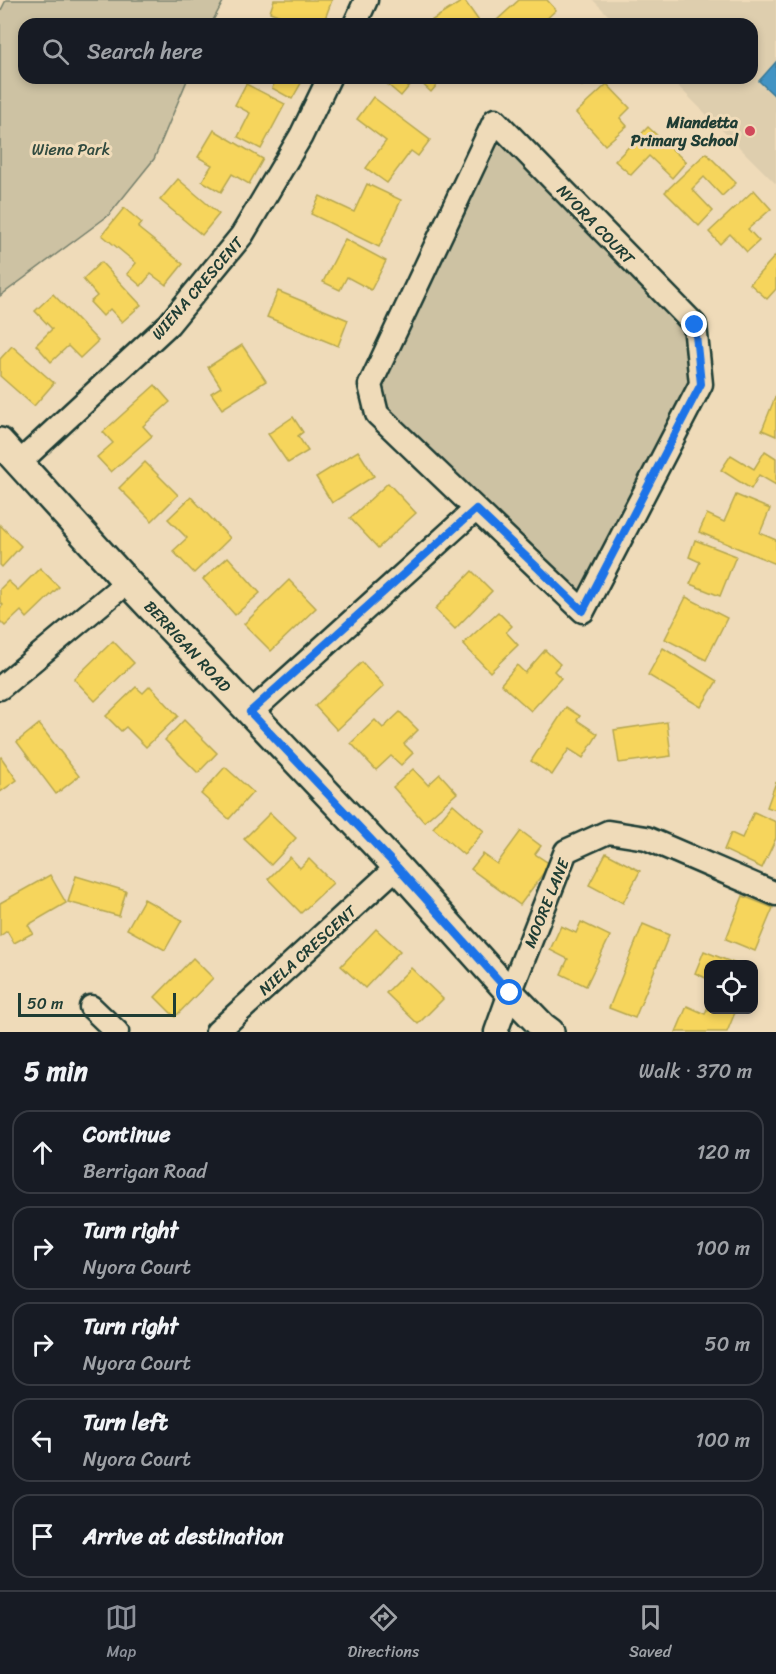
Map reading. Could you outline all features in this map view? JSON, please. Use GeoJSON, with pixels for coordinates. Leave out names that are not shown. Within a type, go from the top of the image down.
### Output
{"type":"FeatureCollection","features":[{"type":"Feature","properties":{"kind":"street"},"geometry":{"type":"LineString","coordinates":[[358,18],[366,0]]}},
{"type":"Feature","properties":{"kind":"street","name":"WIENA CRESCENT"},"geometry":{"type":"LineString","coordinates":[[19,463],[169,324],[242,235],[301,136],[326,84]]}},
{"type":"Feature","properties":{"kind":"street","name":"NYORA COURT"},"geometry":{"type":"LineString","coordinates":[[495,120],[695,325],[701,384],[583,611],[476,509],[377,414],[370,385],[495,120]]}},
{"type":"Feature","properties":{"kind":"street","name":"BERRIGAN ROAD"},"geometry":{"type":"LineString","coordinates":[[0,442],[127,582],[397,867],[510,993],[550,1032]]}},
{"type":"Feature","properties":{"kind":"street"},"geometry":{"type":"LineString","coordinates":[[250,712],[476,509]]}},
{"type":"Feature","properties":{"kind":"street"},"geometry":{"type":"LineString","coordinates":[[0,688],[127,582]]}},
{"type":"Feature","properties":{"kind":"street","name":"MOORE LANE"},"geometry":{"type":"LineString","coordinates":[[496,1032],[566,851],[608,832],[646,838],[776,894]]}},
{"type":"Feature","properties":{"kind":"street","name":"NIELA CRESCENT"},"geometry":{"type":"LineString","coordinates":[[217,1032],[397,867]]}},
{"type":"Feature","properties":{"kind":"street"},"geometry":{"type":"LineString","coordinates":[[91,1007],[117,1032]]}},
{"type":"Feature","properties":{"kind":"shaded area","name":"Miandetta Primary School"},"geometry":{"type":"Polygon","coordinates":[[[593,0],[776,0],[776,184],[676,84],[758,84],[758,18],[611,18],[593,0]]]}},
{"type":"Feature","properties":{"kind":"green space","name":"Wiena Park"},"geometry":{"type":"Polygon","coordinates":[[[6,0],[224,0],[214,18],[18,18],[18,84],[185,84],[154,159],[109,215],[0,296],[0,12],[6,0]]]}},
{"type":"Feature","properties":{"kind":"green space"},"geometry":{"type":"Polygon","coordinates":[[[499,136],[686,328],[693,385],[580,596],[384,412],[380,379],[499,136]]]}},
{"type":"Feature","properties":{"kind":"building: Homes"},"geometry":{"type":"Polygon","coordinates":[[[274,0],[332,0],[325,18],[286,18],[270,12],[274,0]]]}},
{"type":"Feature","properties":{"kind":"building: Homes"},"geometry":{"type":"Polygon","coordinates":[[[464,0],[477,18],[436,18],[464,0]]]}},
{"type":"Feature","properties":{"kind":"building: Homes"},"geometry":{"type":"Polygon","coordinates":[[[519,0],[547,0],[556,10],[547,18],[499,18],[519,0]]]}},
{"type":"Feature","properties":{"kind":"building: Homes"},"geometry":{"type":"Polygon","coordinates":[[[246,84],[285,104],[261,149],[238,137],[250,113],[235,105],[246,84]]]}},
{"type":"Feature","properties":{"kind":"building: Homes"},"geometry":{"type":"Polygon","coordinates":[[[274,84],[301,84],[292,99],[272,88],[274,84]]]}},
{"type":"Feature","properties":{"kind":"building: Homes"},"geometry":{"type":"Polygon","coordinates":[[[387,84],[411,84],[401,96],[387,84]]]}},
{"type":"Feature","properties":{"kind":"building: Homes"},"geometry":{"type":"Polygon","coordinates":[[[422,84],[438,84],[431,92],[422,84]]]}},
{"type":"Feature","properties":{"kind":"building: Homes"},"geometry":{"type":"Polygon","coordinates":[[[607,84],[630,108],[620,118],[627,126],[605,145],[576,113],[607,84]]]}},
{"type":"Feature","properties":{"kind":"building: Homes"},"geometry":{"type":"Polygon","coordinates":[[[373,97],[430,140],[418,156],[411,151],[387,183],[366,168],[386,141],[357,119],[373,97]]]}},
{"type":"Feature","properties":{"kind":"building: Homes"},"geometry":{"type":"Polygon","coordinates":[[[648,127],[686,162],[672,178],[649,156],[631,175],[615,161],[648,127]]]}},
{"type":"Feature","properties":{"kind":"building: Homes"},"geometry":{"type":"Polygon","coordinates":[[[214,130],[263,159],[249,184],[232,174],[221,192],[202,181],[212,165],[198,157],[214,130]]]}},
{"type":"Feature","properties":{"kind":"building: Homes"},"geometry":{"type":"Polygon","coordinates":[[[706,153],[736,183],[722,196],[704,177],[692,189],[713,211],[699,226],[665,192],[706,153]]]}},
{"type":"Feature","properties":{"kind":"building: Homes"},"geometry":{"type":"Polygon","coordinates":[[[178,179],[219,214],[202,235],[160,200],[178,179]]]}},
{"type":"Feature","properties":{"kind":"building: Homes"},"geometry":{"type":"Polygon","coordinates":[[[367,184],[401,200],[379,247],[311,214],[320,196],[354,212],[367,184]]]}},
{"type":"Feature","properties":{"kind":"building: Homes"},"geometry":{"type":"Polygon","coordinates":[[[754,190],[771,209],[748,229],[759,241],[747,252],[730,234],[720,244],[709,232],[754,190]]]}},
{"type":"Feature","properties":{"kind":"building: Homes"},"geometry":{"type":"Polygon","coordinates":[[[124,208],[142,223],[138,228],[183,264],[166,285],[151,274],[141,286],[127,274],[136,263],[102,235],[124,208]]]}},
{"type":"Feature","properties":{"kind":"building: Homes"},"geometry":{"type":"Polygon","coordinates":[[[345,239],[386,261],[371,290],[347,277],[340,290],[323,282],[345,239]]]}},
{"type":"Feature","properties":{"kind":"building: Homes"},"geometry":{"type":"Polygon","coordinates":[[[776,255],[776,289],[767,299],[750,284],[776,255]]]}},
{"type":"Feature","properties":{"kind":"building: Homes"},"geometry":{"type":"Polygon","coordinates":[[[101,262],[141,305],[122,322],[110,309],[103,316],[90,302],[97,296],[83,279],[101,262]]]}},
{"type":"Feature","properties":{"kind":"building: Homes"},"geometry":{"type":"Polygon","coordinates":[[[278,291],[348,320],[338,346],[267,317],[278,291]]]}},
{"type":"Feature","properties":{"kind":"building: Homes"},"geometry":{"type":"Polygon","coordinates":[[[53,294],[98,341],[80,358],[68,346],[51,362],[36,345],[52,329],[35,311],[53,294]]]}},
{"type":"Feature","properties":{"kind":"building: Homes"},"geometry":{"type":"Polygon","coordinates":[[[242,345],[266,381],[222,409],[211,393],[221,387],[208,367],[242,345]]]}},
{"type":"Feature","properties":{"kind":"building: Homes"},"geometry":{"type":"Polygon","coordinates":[[[12,346],[54,383],[34,406],[0,376],[0,359],[12,346]]]}},
{"type":"Feature","properties":{"kind":"building: Homes"},"geometry":{"type":"Polygon","coordinates":[[[155,385],[170,402],[143,426],[152,436],[111,472],[97,457],[113,443],[103,432],[155,385]]]}},
{"type":"Feature","properties":{"kind":"building: Homes"},"geometry":{"type":"Polygon","coordinates":[[[776,395],[776,436],[762,430],[776,395]]]}},
{"type":"Feature","properties":{"kind":"building: Homes"},"geometry":{"type":"Polygon","coordinates":[[[293,417],[303,432],[298,436],[308,451],[288,463],[268,434],[293,417]]]}},
{"type":"Feature","properties":{"kind":"building: Homes"},"geometry":{"type":"Polygon","coordinates":[[[358,451],[374,476],[332,503],[316,477],[358,451]]]}},
{"type":"Feature","properties":{"kind":"building: Homes"},"geometry":{"type":"Polygon","coordinates":[[[765,451],[776,458],[776,485],[759,475],[751,489],[721,470],[731,455],[754,469],[765,451]]]}},
{"type":"Feature","properties":{"kind":"building: Homes"},"geometry":{"type":"Polygon","coordinates":[[[145,462],[178,495],[152,521],[119,488],[145,462]]]}},
{"type":"Feature","properties":{"kind":"building: Homes"},"geometry":{"type":"Polygon","coordinates":[[[388,483],[416,513],[378,548],[350,518],[388,483]]]}},
{"type":"Feature","properties":{"kind":"building: Homes"},"geometry":{"type":"Polygon","coordinates":[[[736,495],[770,509],[760,533],[776,540],[776,564],[699,532],[707,514],[724,522],[736,495]]]}},
{"type":"Feature","properties":{"kind":"building: Homes"},"geometry":{"type":"Polygon","coordinates":[[[191,497],[230,538],[194,573],[173,551],[187,538],[168,519],[191,497]]]}},
{"type":"Feature","properties":{"kind":"building: Homes"},"geometry":{"type":"Polygon","coordinates":[[[0,525],[21,546],[2,567],[0,565],[0,525]]]}},
{"type":"Feature","properties":{"kind":"building: Homes"},"geometry":{"type":"Polygon","coordinates":[[[695,540],[736,556],[720,596],[690,584],[700,562],[689,557],[695,540]]]}},
{"type":"Feature","properties":{"kind":"building: Homes"},"geometry":{"type":"Polygon","coordinates":[[[228,557],[260,593],[235,615],[203,579],[228,557]]]}},
{"type":"Feature","properties":{"kind":"building: Homes"},"geometry":{"type":"Polygon","coordinates":[[[40,568],[59,587],[27,618],[21,611],[5,626],[0,621],[0,608],[3,605],[0,602],[0,589],[8,581],[18,590],[40,568]]]}},
{"type":"Feature","properties":{"kind":"building: Homes"},"geometry":{"type":"Polygon","coordinates":[[[472,571],[492,591],[455,629],[435,609],[472,571]]]}},
{"type":"Feature","properties":{"kind":"building: Homes"},"geometry":{"type":"Polygon","coordinates":[[[289,580],[316,608],[271,651],[244,624],[289,580]]]}},
{"type":"Feature","properties":{"kind":"building: Homes"},"geometry":{"type":"Polygon","coordinates":[[[686,597],[727,618],[706,660],[665,639],[686,597]]]}},
{"type":"Feature","properties":{"kind":"building: Homes"},"geometry":{"type":"Polygon","coordinates":[[[498,612],[512,626],[506,632],[518,645],[490,672],[463,644],[498,612]]]}},
{"type":"Feature","properties":{"kind":"building: Homes"},"geometry":{"type":"Polygon","coordinates":[[[113,641],[134,663],[95,701],[74,679],[113,641]]]}},
{"type":"Feature","properties":{"kind":"building: Homes"},"geometry":{"type":"Polygon","coordinates":[[[663,648],[717,681],[701,707],[648,675],[663,648]]]}},
{"type":"Feature","properties":{"kind":"building: Homes"},"geometry":{"type":"Polygon","coordinates":[[[545,650],[560,664],[554,671],[561,678],[531,711],[501,684],[517,665],[525,673],[545,650]]]}},
{"type":"Feature","properties":{"kind":"building: Homes"},"geometry":{"type":"Polygon","coordinates":[[[362,662],[384,686],[337,730],[315,706],[362,662]]]}},
{"type":"Feature","properties":{"kind":"building: Homes"},"geometry":{"type":"Polygon","coordinates":[[[150,686],[178,716],[146,747],[126,727],[121,731],[106,716],[136,687],[143,693],[150,686]]]}},
{"type":"Feature","properties":{"kind":"building: Homes"},"geometry":{"type":"Polygon","coordinates":[[[566,707],[580,716],[577,720],[598,734],[583,758],[569,749],[552,775],[531,761],[566,707]]]}},
{"type":"Feature","properties":{"kind":"building: Homes"},"geometry":{"type":"Polygon","coordinates":[[[400,712],[418,730],[404,744],[413,753],[401,765],[391,756],[376,770],[351,743],[375,720],[383,728],[400,712]]]}},
{"type":"Feature","properties":{"kind":"building: Homes"},"geometry":{"type":"Polygon","coordinates":[[[184,720],[217,753],[198,773],[165,740],[184,720]]]}},
{"type":"Feature","properties":{"kind":"building: Homes"},"geometry":{"type":"Polygon","coordinates":[[[667,722],[671,756],[619,763],[614,730],[667,722]]]}},
{"type":"Feature","properties":{"kind":"building: Homes"},"geometry":{"type":"Polygon","coordinates":[[[39,724],[79,776],[56,794],[17,742],[39,724]]]}},
{"type":"Feature","properties":{"kind":"building: Homes"},"geometry":{"type":"Polygon","coordinates":[[[0,758],[17,780],[0,792],[0,758]]]}},
{"type":"Feature","properties":{"kind":"building: Homes"},"geometry":{"type":"Polygon","coordinates":[[[225,767],[253,792],[229,819],[201,794],[225,767]]]}},
{"type":"Feature","properties":{"kind":"building: Homes"},"geometry":{"type":"Polygon","coordinates":[[[413,769],[428,785],[440,774],[457,793],[424,822],[393,787],[413,769]]]}},
{"type":"Feature","properties":{"kind":"building: Homes"},"geometry":{"type":"Polygon","coordinates":[[[776,782],[776,810],[767,807],[776,782]]]}},
{"type":"Feature","properties":{"kind":"building: Homes"},"geometry":{"type":"Polygon","coordinates":[[[453,804],[484,831],[464,855],[433,828],[453,804]]]}},
{"type":"Feature","properties":{"kind":"building: Homes"},"geometry":{"type":"Polygon","coordinates":[[[754,812],[776,822],[776,838],[762,868],[724,850],[731,833],[742,838],[754,812]]]}},
{"type":"Feature","properties":{"kind":"building: Homes"},"geometry":{"type":"Polygon","coordinates":[[[270,813],[296,838],[271,865],[244,839],[270,813]]]}},
{"type":"Feature","properties":{"kind":"building: Homes"},"geometry":{"type":"Polygon","coordinates":[[[521,831],[541,846],[535,854],[550,864],[520,905],[471,869],[483,854],[497,864],[521,831]]]}},
{"type":"Feature","properties":{"kind":"building: Homes"},"geometry":{"type":"Polygon","coordinates":[[[606,853],[640,871],[623,903],[589,885],[606,853]]]}},
{"type":"Feature","properties":{"kind":"building: Homes"},"geometry":{"type":"Polygon","coordinates":[[[290,857],[300,868],[309,859],[333,883],[301,913],[268,879],[290,857]]]}},
{"type":"Feature","properties":{"kind":"building: Homes"},"geometry":{"type":"Polygon","coordinates":[[[50,875],[66,903],[28,925],[33,933],[14,943],[7,931],[0,936],[0,903],[50,875]]]}},
{"type":"Feature","properties":{"kind":"building: Homes"},"geometry":{"type":"Polygon","coordinates":[[[76,876],[126,891],[119,916],[68,902],[76,876]]]}},
{"type":"Feature","properties":{"kind":"building: Homes"},"geometry":{"type":"Polygon","coordinates":[[[743,896],[773,908],[755,951],[726,939],[743,896]]]}},
{"type":"Feature","properties":{"kind":"building: Homes"},"geometry":{"type":"Polygon","coordinates":[[[144,899],[182,920],[165,950],[127,929],[144,899]]]}},
{"type":"Feature","properties":{"kind":"building: Homes"},"geometry":{"type":"Polygon","coordinates":[[[581,922],[610,936],[586,986],[561,974],[568,959],[550,950],[561,926],[576,933],[581,922]]]}},
{"type":"Feature","properties":{"kind":"building: Homes"},"geometry":{"type":"Polygon","coordinates":[[[643,924],[669,935],[635,1018],[609,1008],[643,924]]]}},
{"type":"Feature","properties":{"kind":"building: Homes"},"geometry":{"type":"Polygon","coordinates":[[[376,929],[400,951],[365,988],[341,966],[376,929]]]}},
{"type":"Feature","properties":{"kind":"building: Homes"},"geometry":{"type":"Polygon","coordinates":[[[704,951],[726,960],[704,960],[704,977],[695,973],[704,951]]]}},
{"type":"Feature","properties":{"kind":"building: Homes"},"geometry":{"type":"Polygon","coordinates":[[[193,958],[213,978],[175,1017],[155,997],[193,958]]]}},
{"type":"Feature","properties":{"kind":"building: Homes"},"geometry":{"type":"Polygon","coordinates":[[[411,968],[443,999],[418,1024],[386,993],[411,968]]]}},
{"type":"Feature","properties":{"kind":"building: Homes"},"geometry":{"type":"Polygon","coordinates":[[[687,1006],[704,1014],[734,1014],[727,1032],[676,1032],[687,1006]]]}},
{"type":"Feature","properties":{"kind":"building: Schools"},"geometry":{"type":"Polygon","coordinates":[[[776,62],[776,97],[759,81],[776,62]]]}},
{"type":"Feature","properties":{"kind":"place","name":"Miandetta Primary School"},"geometry":{"type":"Point","coordinates":[750,131]}},
{"type":"Feature","properties":{"kind":"route"},"geometry":{"type":"LineString","coordinates":[[510,993],[397,867],[250,712],[476,509],[583,611],[701,384],[695,325]]}}]}
